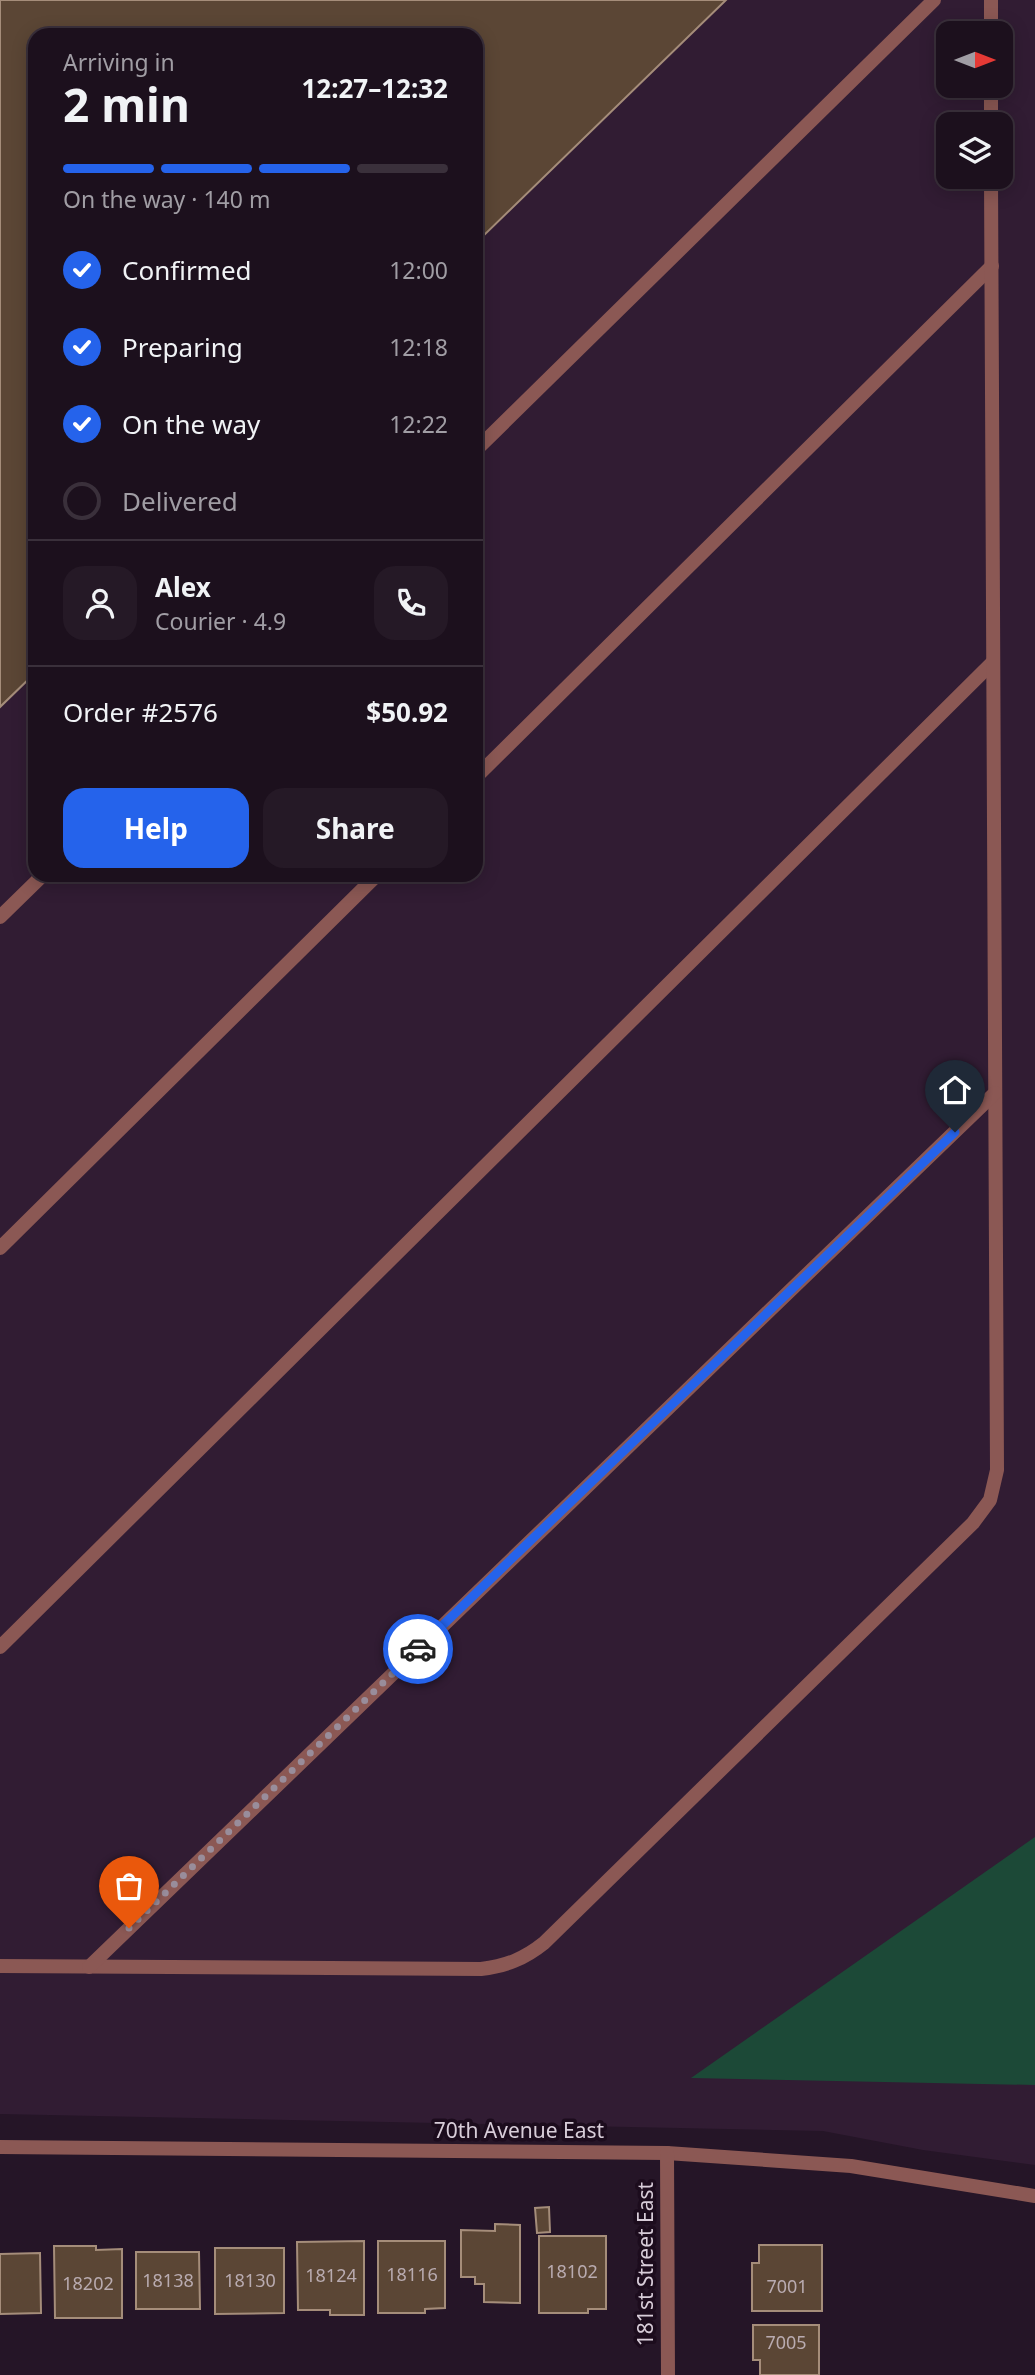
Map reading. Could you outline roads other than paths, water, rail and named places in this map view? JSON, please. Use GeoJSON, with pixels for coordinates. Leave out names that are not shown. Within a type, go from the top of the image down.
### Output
{"type":"FeatureCollection","features":[{"type":"Feature","properties":{"kind":"street"},"geometry":{"type":"LineString","coordinates":[[483,443],[934,0]]}},
{"type":"Feature","properties":{"kind":"street"},"geometry":{"type":"LineString","coordinates":[[990,0],[991,21]]}},
{"type":"Feature","properties":{"kind":"street"},"geometry":{"type":"LineString","coordinates":[[0,1966],[481,1969],[518,1961],[544,1943],[973,1523],[990,1500],[997,1470],[991,189]]}},
{"type":"Feature","properties":{"kind":"street"},"geometry":{"type":"LineString","coordinates":[[483,770],[992,266]]}},
{"type":"Feature","properties":{"kind":"street"},"geometry":{"type":"LineString","coordinates":[[0,1647],[993,662]]}},
{"type":"Feature","properties":{"kind":"street"},"geometry":{"type":"LineString","coordinates":[[0,917],[36,882]]}},
{"type":"Feature","properties":{"kind":"street"},"geometry":{"type":"LineString","coordinates":[[0,1248],[370,882]]}},
{"type":"Feature","properties":{"kind":"street"},"geometry":{"type":"LineString","coordinates":[[89,1967],[995,1093]]}},
{"type":"Feature","properties":{"kind":"street","name":"70th Avenue East"},"geometry":{"type":"LineString","coordinates":[[0,2147],[667,2153],[851,2166],[1035,2196]]}},
{"type":"Feature","properties":{"kind":"street","name":"181st Street East"},"geometry":{"type":"LineString","coordinates":[[667,2153],[668,2375]]}}]}
